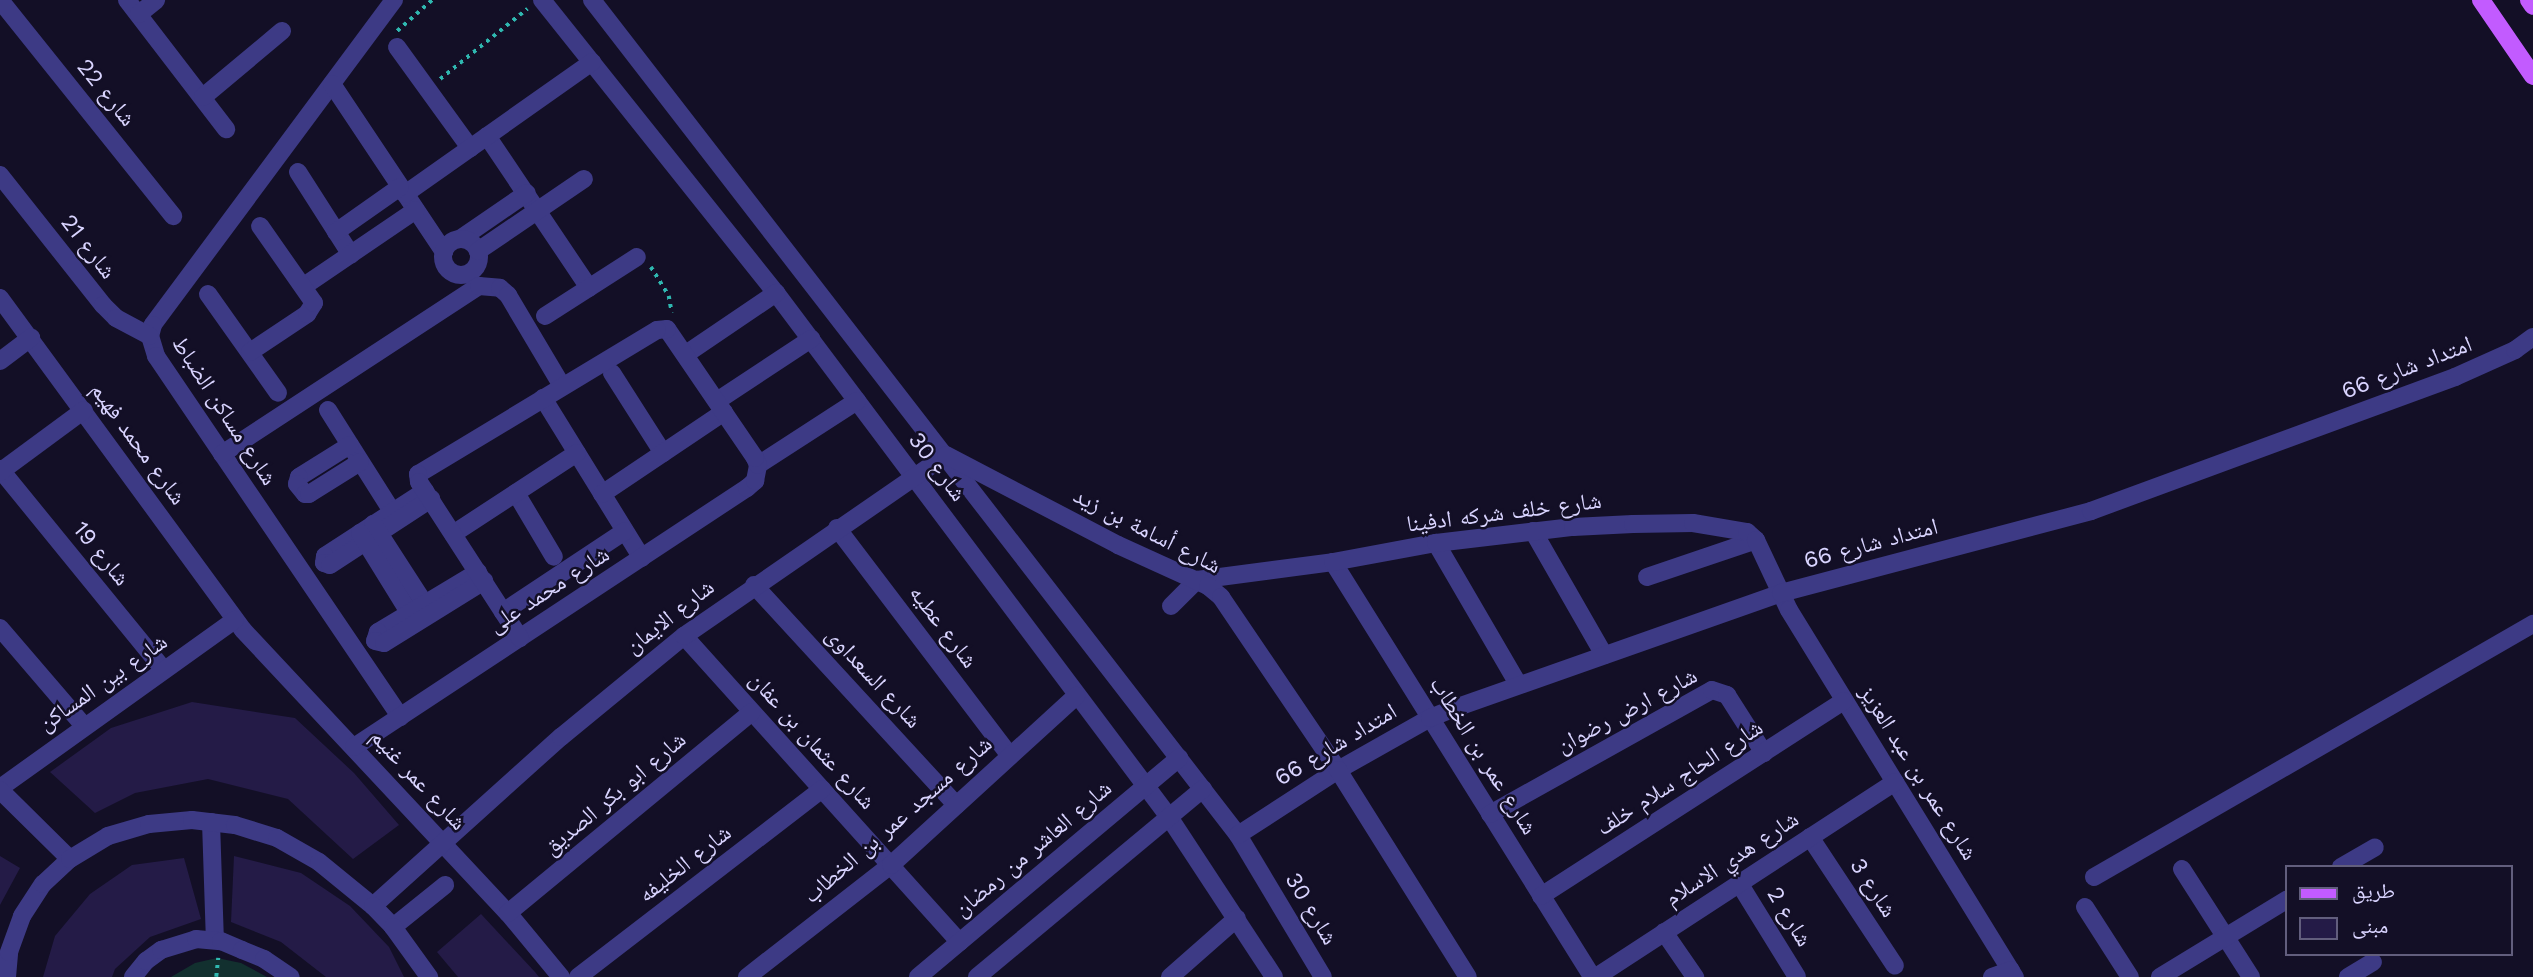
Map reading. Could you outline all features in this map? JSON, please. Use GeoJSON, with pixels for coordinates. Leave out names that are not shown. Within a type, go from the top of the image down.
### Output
{"type":"FeatureCollection","features":[{"type":"Feature","properties":{"kind":"main road"},"geometry":{"type":"LineString","coordinates":[[2481,0],[2533,76]]}},
{"type":"Feature","properties":{"kind":"main road"},"geometry":{"type":"LineString","coordinates":[[2529,0],[2533,6]]}},
{"type":"Feature","properties":{"kind":"street","name":"شارع 22"},"geometry":{"type":"LineString","coordinates":[[1,0],[173,216]]}},
{"type":"Feature","properties":{"kind":"street"},"geometry":{"type":"LineString","coordinates":[[127,0],[226,129]]}},
{"type":"Feature","properties":{"kind":"street"},"geometry":{"type":"LineString","coordinates":[[139,14],[156,0]]}},
{"type":"Feature","properties":{"kind":"street","name":"شارع مساكن الضباط"},"geometry":{"type":"LineString","coordinates":[[394,0],[153,325],[149,336],[156,356],[400,717]]}},
{"type":"Feature","properties":{"kind":"street","name":"شارع 30"},"geometry":{"type":"LineString","coordinates":[[592,0],[946,454],[1238,835],[1324,977]]}},
{"type":"Feature","properties":{"kind":"street","name":"شارع 30"},"geometry":{"type":"LineString","coordinates":[[535,4],[592,62],[811,339],[1169,817],[1274,977]]}},
{"type":"Feature","properties":{"kind":"street"},"geometry":{"type":"LineString","coordinates":[[203,97],[282,31]]}},
{"type":"Feature","properties":{"kind":"street"},"geometry":{"type":"LineString","coordinates":[[397,47],[470,148]]}},
{"type":"Feature","properties":{"kind":"street"},"geometry":{"type":"LineString","coordinates":[[336,232],[470,148],[592,62]]}},
{"type":"Feature","properties":{"kind":"street"},"geometry":{"type":"LineString","coordinates":[[332,84],[444,251],[449,270],[462,275],[478,264],[478,251],[471,242],[460,239]]}},
{"type":"Feature","properties":{"kind":"street"},"geometry":{"type":"LineString","coordinates":[[487,136],[589,288]]}},
{"type":"Feature","properties":{"kind":"street"},"geometry":{"type":"LineString","coordinates":[[298,172],[351,255]]}},
{"type":"Feature","properties":{"kind":"street","name":"شارع 21"},"geometry":{"type":"LineString","coordinates":[[0,175],[103,305],[116,318],[149,336]]}},
{"type":"Feature","properties":{"kind":"street"},"geometry":{"type":"LineString","coordinates":[[478,251],[584,179]]}},
{"type":"Feature","properties":{"kind":"street"},"geometry":{"type":"LineString","coordinates":[[444,251],[447,245],[527,193]]}},
{"type":"Feature","properties":{"kind":"street"},"geometry":{"type":"LineString","coordinates":[[304,286],[416,210]]}},
{"type":"Feature","properties":{"kind":"street"},"geometry":{"type":"LineString","coordinates":[[250,352],[312,309],[313,297],[260,226]]}},
{"type":"Feature","properties":{"kind":"street"},"geometry":{"type":"LineString","coordinates":[[545,316],[637,257]]}},
{"type":"Feature","properties":{"kind":"street"},"geometry":{"type":"LineString","coordinates":[[222,454],[479,286],[490,285],[508,295],[562,386]]}},
{"type":"Feature","properties":{"kind":"street"},"geometry":{"type":"LineString","coordinates":[[686,355],[776,293]]}},
{"type":"Feature","properties":{"kind":"street"},"geometry":{"type":"LineString","coordinates":[[208,294],[278,393]]}},
{"type":"Feature","properties":{"kind":"street","name":"شارع محمد فهيم"},"geometry":{"type":"LineString","coordinates":[[0,298],[32,338],[235,620]]}},
{"type":"Feature","properties":{"kind":"street"},"geometry":{"type":"LineString","coordinates":[[520,638],[418,478],[423,469],[657,330],[667,329],[757,462]]}},
{"type":"Feature","properties":{"kind":"street","name":"امتداد شارع 66"},"geometry":{"type":"LineString","coordinates":[[1238,835],[1338,770],[1430,718],[1518,684],[1781,593],[2091,511],[2455,377],[2515,350],[2533,337]]}},
{"type":"Feature","properties":{"kind":"street"},"geometry":{"type":"LineString","coordinates":[[0,361],[32,338]]}},
{"type":"Feature","properties":{"kind":"street"},"geometry":{"type":"LineString","coordinates":[[603,494],[663,453],[811,339]]}},
{"type":"Feature","properties":{"kind":"street"},"geometry":{"type":"LineString","coordinates":[[612,373],[663,453]]}},
{"type":"Feature","properties":{"kind":"street"},"geometry":{"type":"LineString","coordinates":[[543,398],[642,558]]}},
{"type":"Feature","properties":{"kind":"street","name":"شارع محمد على"},"geometry":{"type":"LineString","coordinates":[[354,747],[747,488],[755,481],[757,462],[857,401]]}},
{"type":"Feature","properties":{"kind":"street"},"geometry":{"type":"LineString","coordinates":[[1,471],[84,410]]}},
{"type":"Feature","properties":{"kind":"street"},"geometry":{"type":"LineString","coordinates":[[328,410],[395,516]]}},
{"type":"Feature","properties":{"kind":"street"},"geometry":{"type":"LineString","coordinates":[[350,445],[299,477],[297,484],[304,494],[309,494],[360,461]]}},
{"type":"Feature","properties":{"kind":"street"},"geometry":{"type":"LineString","coordinates":[[453,534],[577,453]]}},
{"type":"Feature","properties":{"kind":"street","name":"شارع الايمان"},"geometry":{"type":"LineString","coordinates":[[373,906],[561,737],[684,635],[946,454]]}},
{"type":"Feature","properties":{"kind":"street","name":"شارع أسامة بن زيد"},"geometry":{"type":"LineString","coordinates":[[946,454],[1118,545],[1197,580],[1222,597],[1338,770],[1468,977]]}},
{"type":"Feature","properties":{"kind":"street","name":"شارع 19"},"geometry":{"type":"LineString","coordinates":[[1,471],[164,670]]}},
{"type":"Feature","properties":{"kind":"street"},"geometry":{"type":"LineString","coordinates":[[516,493],[554,556]]}},
{"type":"Feature","properties":{"kind":"street"},"geometry":{"type":"LineString","coordinates":[[428,495],[369,533],[420,614],[481,576]]}},
{"type":"Feature","properties":{"kind":"street","name":"شارع خلف شركه ادفينا"},"geometry":{"type":"LineString","coordinates":[[1197,580],[1333,562],[1436,543],[1609,525],[1693,523],[1740,529],[1756,540]]}},
{"type":"Feature","properties":{"kind":"street","name":"شارع عطيه"},"geometry":{"type":"LineString","coordinates":[[837,528],[1010,756]]}},
{"type":"Feature","properties":{"kind":"street"},"geometry":{"type":"LineString","coordinates":[[503,612],[625,531]]}},
{"type":"Feature","properties":{"kind":"street"},"geometry":{"type":"LineString","coordinates":[[1533,531],[1604,655]]}},
{"type":"Feature","properties":{"kind":"street"},"geometry":{"type":"LineString","coordinates":[[1647,577],[1756,540],[1781,593]]}},
{"type":"Feature","properties":{"kind":"street"},"geometry":{"type":"LineString","coordinates":[[1436,543],[1518,684]]}},
{"type":"Feature","properties":{"kind":"street","name":"شارع عمر بن الخطاب"},"geometry":{"type":"LineString","coordinates":[[1333,562],[1594,977]]}},
{"type":"Feature","properties":{"kind":"street"},"geometry":{"type":"LineString","coordinates":[[1171,606],[1197,580]]}},
{"type":"Feature","properties":{"kind":"street","name":"شارع السعداوى"},"geometry":{"type":"LineString","coordinates":[[754,585],[956,805]]}},
{"type":"Feature","properties":{"kind":"street","name":"شارع عمر بن عبد العزيز"},"geometry":{"type":"LineString","coordinates":[[1781,593],[1844,701],[2013,973]]}},
{"type":"Feature","properties":{"kind":"street","name":"شارع بين المساكن"},"geometry":{"type":"LineString","coordinates":[[0,789],[235,620]]}},
{"type":"Feature","properties":{"kind":"street","name":"شارع عمر غنيم"},"geometry":{"type":"LineString","coordinates":[[235,620],[508,913],[561,977]]}},
{"type":"Feature","properties":{"kind":"street"},"geometry":{"type":"LineString","coordinates":[[2094,877],[2533,624]]}},
{"type":"Feature","properties":{"kind":"street"},"geometry":{"type":"LineString","coordinates":[[0,628],[85,727]]}},
{"type":"Feature","properties":{"kind":"street","name":"شارع عثمان بن عفان"},"geometry":{"type":"LineString","coordinates":[[684,635],[960,942]]}},
{"type":"Feature","properties":{"kind":"street","name":"شارع ارض رضوان"},"geometry":{"type":"LineString","coordinates":[[1490,814],[1712,690],[1727,695],[1764,753]]}},
{"type":"Feature","properties":{"kind":"street","name":"شارع مسجد عمر بن الخطاب"},"geometry":{"type":"LineString","coordinates":[[747,977],[891,865],[1076,696]]}},
{"type":"Feature","properties":{"kind":"street","name":"شارع الحاج سلام خلف"},"geometry":{"type":"LineString","coordinates":[[1541,896],[1844,701]]}},
{"type":"Feature","properties":{"kind":"street","name":"شارع ابو بكر الصديق"},"geometry":{"type":"LineString","coordinates":[[508,913],[752,712]]}},
{"type":"Feature","properties":{"kind":"street","name":"شارع العاشر من رمضان"},"geometry":{"type":"LineString","coordinates":[[918,977],[1179,758]]}},
{"type":"Feature","properties":{"kind":"street","name":"شارع هدي الاسلام"},"geometry":{"type":"LineString","coordinates":[[1594,977],[1895,782]]}},
{"type":"Feature","properties":{"kind":"street"},"geometry":{"type":"LineString","coordinates":[[0,789],[70,859]]}},
{"type":"Feature","properties":{"kind":"street","name":"شارع الخليفه"},"geometry":{"type":"LineString","coordinates":[[578,977],[822,789]]}},
{"type":"Feature","properties":{"kind":"street"},"geometry":{"type":"LineString","coordinates":[[977,977],[1203,789]]}},
{"type":"Feature","properties":{"kind":"street"},"geometry":{"type":"LineString","coordinates":[[211,822],[215,940]]}},
{"type":"Feature","properties":{"kind":"street"},"geometry":{"type":"LineString","coordinates":[[7,977],[9,952],[22,916],[44,884],[70,859],[108,836],[149,824],[211,822],[235,825],[276,838],[319,862],[373,906],[393,927],[429,977]]}},
{"type":"Feature","properties":{"kind":"street","name":"شارع 3"},"geometry":{"type":"LineString","coordinates":[[1810,837],[1895,966]]}},
{"type":"Feature","properties":{"kind":"street"},"geometry":{"type":"LineString","coordinates":[[2344,865],[2375,846]]}},
{"type":"Feature","properties":{"kind":"street"},"geometry":{"type":"LineString","coordinates":[[2182,869],[2251,977]]}},
{"type":"Feature","properties":{"kind":"street","name":"شارع 2"},"geometry":{"type":"LineString","coordinates":[[1739,883],[1797,977]]}},
{"type":"Feature","properties":{"kind":"street"},"geometry":{"type":"LineString","coordinates":[[393,927],[445,885]]}},
{"type":"Feature","properties":{"kind":"street"},"geometry":{"type":"LineString","coordinates":[[2160,977],[2284,901]]}},
{"type":"Feature","properties":{"kind":"street"},"geometry":{"type":"LineString","coordinates":[[2085,906],[2130,977]]}},
{"type":"Feature","properties":{"kind":"street"},"geometry":{"type":"LineString","coordinates":[[1170,977],[1237,918]]}},
{"type":"Feature","properties":{"kind":"street"},"geometry":{"type":"LineString","coordinates":[[1664,932],[1695,977]]}},
{"type":"Feature","properties":{"kind":"street"},"geometry":{"type":"LineString","coordinates":[[133,977],[146,961],[161,950],[178,943],[215,940],[264,959],[291,977]]}},
{"type":"Feature","properties":{"kind":"street"},"geometry":{"type":"LineString","coordinates":[[2348,977],[2374,965]]}},
{"type":"Feature","properties":{"kind":"street"},"geometry":{"type":"LineString","coordinates":[[1992,977],[2013,973]]}},
{"type":"Feature","properties":{"kind":"path"},"geometry":{"type":"LineString","coordinates":[[397,47],[397,32],[432,0]]}},
{"type":"Feature","properties":{"kind":"path"},"geometry":{"type":"LineString","coordinates":[[427,89],[535,4]]}},
{"type":"Feature","properties":{"kind":"path"},"geometry":{"type":"LineString","coordinates":[[637,257],[650,266],[670,296],[671,332]]}},
{"type":"Feature","properties":{"kind":"green space"},"geometry":{"type":"Polygon","coordinates":[[[217,958],[241,963],[267,977],[171,977],[195,963],[217,958]]]}},
{"type":"Feature","properties":{"kind":"building"},"geometry":{"type":"Polygon","coordinates":[[[192,702],[295,718],[354,773],[399,825],[353,859],[288,799],[208,779],[135,793],[95,813],[50,772],[111,728],[192,702]]]}},
{"type":"Feature","properties":{"kind":"building"},"geometry":{"type":"Polygon","coordinates":[[[0,856],[20,868],[0,905],[0,856]]]}},
{"type":"Feature","properties":{"kind":"building"},"geometry":{"type":"Polygon","coordinates":[[[234,856],[301,873],[350,906],[389,947],[404,977],[326,977],[281,942],[231,922],[234,856]]]}},
{"type":"Feature","properties":{"kind":"building"},"geometry":{"type":"Polygon","coordinates":[[[184,858],[201,919],[150,937],[115,969],[112,977],[43,977],[55,936],[90,894],[132,865],[184,858]]]}},
{"type":"Feature","properties":{"kind":"building"},"geometry":{"type":"Polygon","coordinates":[[[481,914],[539,977],[458,977],[437,952],[481,914]]]}}]}
